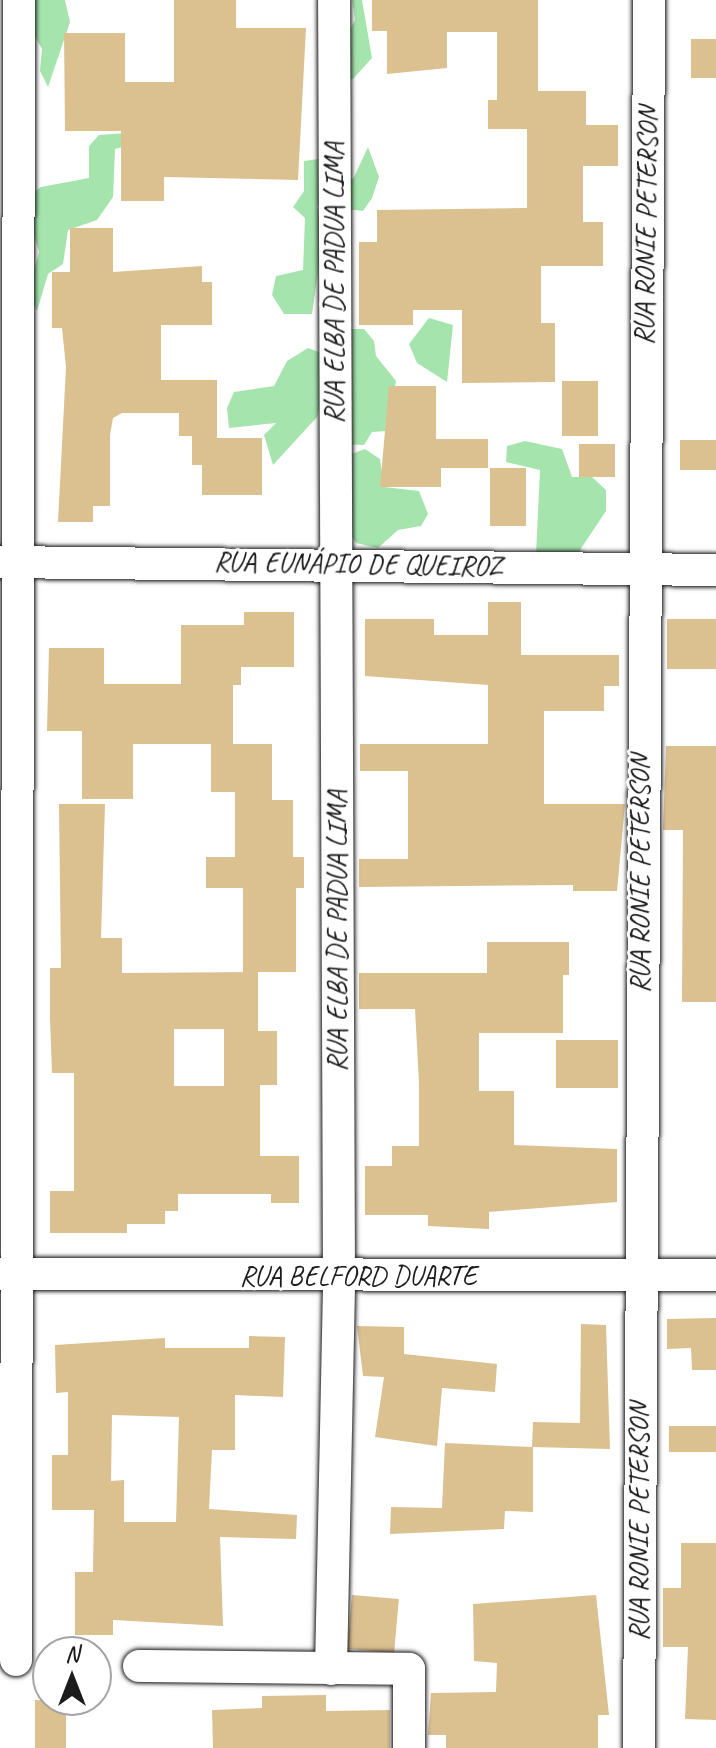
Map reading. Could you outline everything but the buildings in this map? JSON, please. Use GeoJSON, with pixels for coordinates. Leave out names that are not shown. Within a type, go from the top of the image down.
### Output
{"type":"FeatureCollection","features":[{"type":"Feature","properties":{"kind":"street"},"geometry":{"type":"LineString","coordinates":[[16,1660],[10,1274],[10,562],[19,0]]}},
{"type":"Feature","properties":{"kind":"street","name":"RUA ELBA DE PADUA LIMA"},"geometry":{"type":"LineString","coordinates":[[331,1669],[339,1277],[334,0]]}},
{"type":"Feature","properties":{"kind":"street","name":"RUA RONIE PETERSON"},"geometry":{"type":"LineString","coordinates":[[639,1748],[641,568],[649,0]]}},
{"type":"Feature","properties":{"kind":"street","name":"RUA EUNÁPIO DE QUEIROZ"},"geometry":{"type":"LineString","coordinates":[[10,562],[334,563],[716,570]]}},
{"type":"Feature","properties":{"kind":"street","name":"RUA BELFORD DUARTE"},"geometry":{"type":"LineString","coordinates":[[10,1274],[339,1277],[716,1275]]}},
{"type":"Feature","properties":{"kind":"street"},"geometry":{"type":"LineString","coordinates":[[139,1666],[409,1669],[409,1748]]}},
{"type":"Feature","properties":{"kind":"green space"},"geometry":{"type":"Polygon","coordinates":[[[25,0],[65,0],[70,22],[48,87],[40,71],[42,49],[20,10],[25,0]]]}},
{"type":"Feature","properties":{"kind":"green space"},"geometry":{"type":"Polygon","coordinates":[[[352,0],[362,0],[372,58],[353,79],[335,79],[336,57],[355,20],[352,0]]]}},
{"type":"Feature","properties":{"kind":"green space"},"geometry":{"type":"Polygon","coordinates":[[[126,133],[126,146],[115,149],[113,197],[97,220],[68,230],[63,264],[48,274],[37,311],[28,291],[39,252],[23,200],[41,187],[89,178],[89,146],[99,135],[126,133]]]}},
{"type":"Feature","properties":{"kind":"green space"},"geometry":{"type":"Polygon","coordinates":[[[368,147],[379,177],[372,198],[363,211],[317,205],[323,237],[312,314],[284,314],[272,295],[276,276],[303,270],[305,218],[293,207],[304,191],[304,161],[333,157],[338,172],[353,179],[368,147]]]}},
{"type":"Feature","properties":{"kind":"green space"},"geometry":{"type":"Polygon","coordinates":[[[429,318],[453,325],[447,382],[417,363],[409,344],[429,318]]]}},
{"type":"Feature","properties":{"kind":"green space"},"geometry":{"type":"Polygon","coordinates":[[[351,329],[364,329],[374,341],[376,356],[396,381],[387,431],[372,432],[364,445],[335,444],[338,338],[351,329]]]}},
{"type":"Feature","properties":{"kind":"green space"},"geometry":{"type":"Polygon","coordinates":[[[308,348],[321,353],[326,382],[317,417],[273,465],[264,435],[276,423],[229,428],[227,408],[234,392],[274,386],[287,361],[308,348]]]}},
{"type":"Feature","properties":{"kind":"green space"},"geometry":{"type":"Polygon","coordinates":[[[525,441],[562,449],[572,477],[592,477],[606,490],[606,511],[572,562],[536,554],[540,470],[506,462],[507,446],[525,441]]]}},
{"type":"Feature","properties":{"kind":"green space"},"geometry":{"type":"Polygon","coordinates":[[[365,449],[380,459],[384,487],[419,491],[428,514],[421,526],[398,530],[378,548],[356,543],[347,528],[346,456],[365,449]]]}}]}
